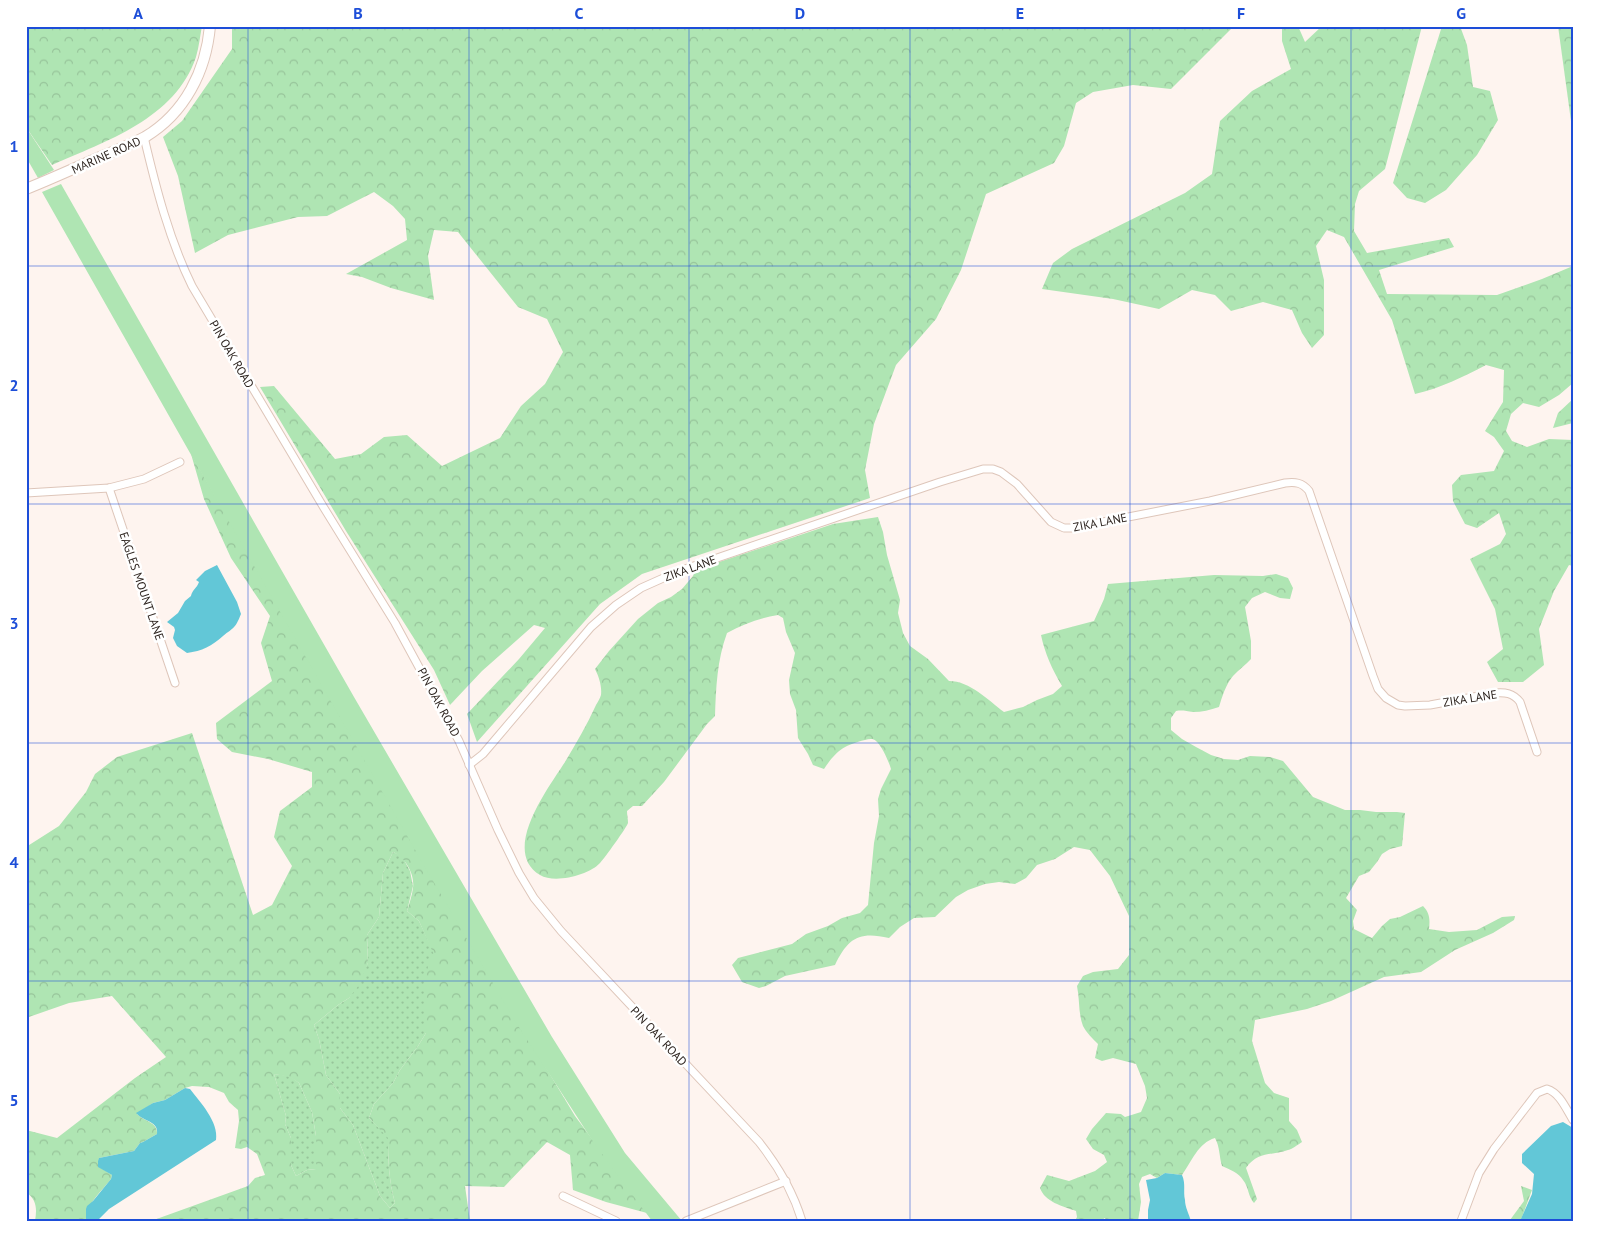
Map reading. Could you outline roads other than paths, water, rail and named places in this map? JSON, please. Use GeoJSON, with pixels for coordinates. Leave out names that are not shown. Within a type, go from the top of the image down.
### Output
{"type":"FeatureCollection","features":[{"type":"Feature","properties":{"kind":"main road","name":"MARINE ROAD"},"geometry":{"type":"LineString","coordinates":[[26,189],[128,146],[144,137],[170,117],[189,94],[202,66],[210,26]]}},
{"type":"Feature","properties":{"kind":"street","name":"PIN OAK ROAD"},"geometry":{"type":"LineString","coordinates":[[144,137],[155,182],[176,249],[192,286],[308,483],[395,623],[455,733],[513,861],[534,898],[547,915],[759,1142],[772,1158],[786,1181],[802,1221]]}},
{"type":"Feature","properties":{"kind":"street"},"geometry":{"type":"LineString","coordinates":[[26,493],[109,488],[144,479],[180,462]]}},
{"type":"Feature","properties":{"kind":"street","name":"ZIKA LANE"},"geometry":{"type":"LineString","coordinates":[[470,765],[483,754],[591,627],[616,605],[641,588],[680,571],[751,546],[987,468],[1007,476],[1026,493],[1051,522],[1064,528],[1087,526],[1210,501],[1285,483],[1292,482],[1303,485],[1308,491],[1372,676],[1381,694],[1398,705],[1413,707],[1495,693],[1508,693],[1520,702],[1537,752]]}},
{"type":"Feature","properties":{"kind":"street","name":"EAGLES MOUNT LANE"},"geometry":{"type":"LineString","coordinates":[[109,488],[175,683]]}},
{"type":"Feature","properties":{"kind":"street"},"geometry":{"type":"LineString","coordinates":[[1461,1221],[1479,1173],[1494,1149],[1537,1093],[1547,1089],[1554,1092],[1573,1120]]}},
{"type":"Feature","properties":{"kind":"street"},"geometry":{"type":"LineString","coordinates":[[686,1221],[786,1181]]}},
{"type":"Feature","properties":{"kind":"street"},"geometry":{"type":"LineString","coordinates":[[563,1196],[616,1221]]}},
{"type":"Feature","properties":{"kind":"water"},"geometry":{"type":"Polygon","coordinates":[[[217,565],[237,602],[241,614],[234,627],[215,643],[187,653],[177,646],[173,638],[174,627],[167,622],[178,613],[185,601],[191,596],[199,582],[196,580],[205,571],[217,565]]]}},
{"type":"Feature","properties":{"kind":"water"},"geometry":{"type":"Polygon","coordinates":[[[185,1088],[190,1089],[212,1119],[215,1126],[216,1140],[109,1209],[97,1221],[86,1221],[87,1206],[111,1179],[112,1175],[98,1167],[99,1158],[134,1151],[140,1143],[157,1134],[156,1126],[136,1113],[153,1103],[165,1100],[185,1088]]]}},
{"type":"Feature","properties":{"kind":"water"},"geometry":{"type":"Polygon","coordinates":[[[1563,1122],[1573,1128],[1573,1221],[1520,1221],[1532,1194],[1534,1174],[1522,1163],[1522,1154],[1551,1126],[1563,1122]]]}},
{"type":"Feature","properties":{"kind":"water"},"geometry":{"type":"Polygon","coordinates":[[[1165,1173],[1182,1175],[1184,1197],[1191,1221],[1148,1221],[1150,1200],[1146,1180],[1157,1178],[1165,1173]]]}}]}
